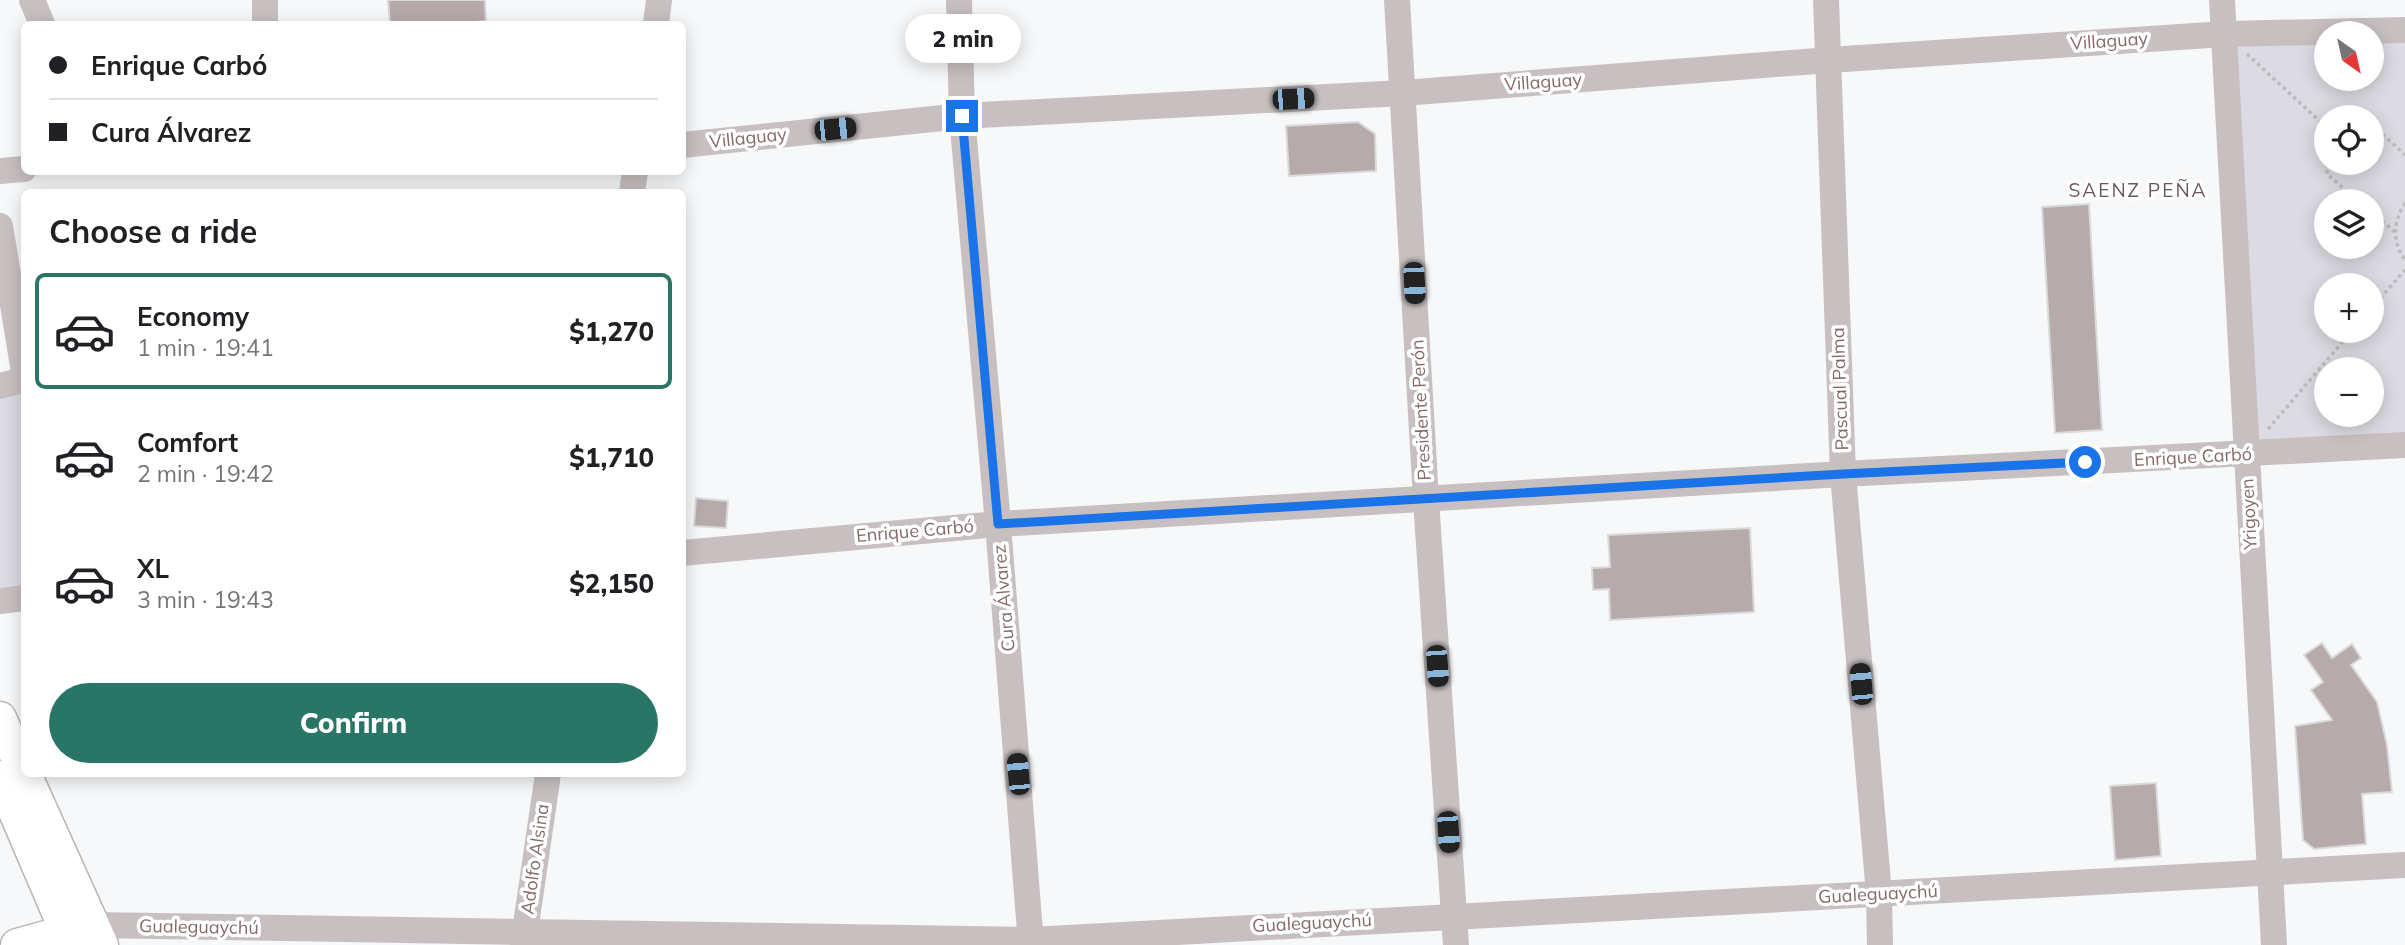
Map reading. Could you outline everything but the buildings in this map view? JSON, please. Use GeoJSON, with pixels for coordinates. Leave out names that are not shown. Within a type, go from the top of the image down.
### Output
{"type":"FeatureCollection","features":[{"type":"Feature","properties":{"kind":"main road"},"geometry":{"type":"LineString","coordinates":[[0,718],[21,764]]}},
{"type":"Feature","properties":{"kind":"main road"},"geometry":{"type":"LineString","coordinates":[[0,777],[83,937]]}},
{"type":"Feature","properties":{"kind":"main road"},"geometry":{"type":"LineString","coordinates":[[26,777],[83,937]]}},
{"type":"Feature","properties":{"kind":"main road"},"geometry":{"type":"LineString","coordinates":[[17,945],[83,937]]}},
{"type":"Feature","properties":{"kind":"street"},"geometry":{"type":"LineString","coordinates":[[32,0],[41,21]]}},
{"type":"Feature","properties":{"kind":"street"},"geometry":{"type":"LineString","coordinates":[[265,0],[265,21]]}},
{"type":"Feature","properties":{"kind":"street"},"geometry":{"type":"LineString","coordinates":[[656,21],[659,0]]}},
{"type":"Feature","properties":{"kind":"street","name":"Cura Álvarez"},"geometry":{"type":"LineString","coordinates":[[959,0],[962,116],[1031,942]]}},
{"type":"Feature","properties":{"kind":"street","name":"Presidente Perón"},"geometry":{"type":"LineString","coordinates":[[1397,0],[1426,500],[1456,945]]}},
{"type":"Feature","properties":{"kind":"street","name":"Pascual Palma"},"geometry":{"type":"LineString","coordinates":[[1826,0],[1843,474],[1879,894],[1880,945]]}},
{"type":"Feature","properties":{"kind":"street","name":"Yrigoyen"},"geometry":{"type":"LineString","coordinates":[[2222,0],[2274,945]]}},
{"type":"Feature","properties":{"kind":"street","name":"Villaguay"},"geometry":{"type":"LineString","coordinates":[[686,145],[962,116],[1403,93],[1829,60],[2225,34],[2405,30]]}},
{"type":"Feature","properties":{"kind":"street"},"geometry":{"type":"LineString","coordinates":[[0,172],[21,169]]}},
{"type":"Feature","properties":{"kind":"street"},"geometry":{"type":"LineString","coordinates":[[0,226],[21,354]]}},
{"type":"Feature","properties":{"kind":"street"},"geometry":{"type":"LineString","coordinates":[[0,386],[21,381]]}},
{"type":"Feature","properties":{"kind":"street","name":"Enrique Carbó"},"geometry":{"type":"LineString","coordinates":[[686,552],[998,524],[1843,474],[2405,445]]}},
{"type":"Feature","properties":{"kind":"street"},"geometry":{"type":"LineString","coordinates":[[0,601],[21,598]]}},
{"type":"Feature","properties":{"kind":"street","name":"Adolfo Alsina"},"geometry":{"type":"LineString","coordinates":[[523,939],[548,777]]}},
{"type":"Feature","properties":{"kind":"street","name":"Gualeguaychú"},"geometry":{"type":"LineString","coordinates":[[83,937],[1031,942],[1271,935],[1454,915],[2405,864]]}},
{"type":"Feature","properties":{"kind":"path"},"geometry":{"type":"LineString","coordinates":[[2225,34],[2314,116]]}},
{"type":"Feature","properties":{"kind":"path"},"geometry":{"type":"LineString","coordinates":[[2384,135],[2405,155]]}},
{"type":"Feature","properties":{"kind":"path"},"geometry":{"type":"LineString","coordinates":[[2328,175],[2344,189]]}},
{"type":"Feature","properties":{"kind":"path"},"geometry":{"type":"LineString","coordinates":[[2405,203],[2397,219],[2395,232],[2397,244],[2405,260]]}},
{"type":"Feature","properties":{"kind":"path"},"geometry":{"type":"LineString","coordinates":[[2384,223],[2395,232]]}},
{"type":"Feature","properties":{"kind":"path"},"geometry":{"type":"LineString","coordinates":[[2384,294],[2405,270]]}},
{"type":"Feature","properties":{"kind":"path"},"geometry":{"type":"LineString","coordinates":[[2246,454],[2342,343]]}},
{"type":"Feature","properties":{"kind":"shaded area"},"geometry":{"type":"Polygon","coordinates":[[[2384,36],[2405,36],[2405,441],[2255,444],[2232,40],[2314,38],[2314,91],[2384,91],[2384,36]]]}},
{"type":"Feature","properties":{"kind":"shaded area"},"geometry":{"type":"Polygon","coordinates":[[[21,381],[21,598],[0,601],[0,386],[21,381]]]}},
{"type":"Feature","properties":{"kind":"district","name":"SAENZ PEÑA"},"geometry":{"type":"Point","coordinates":[2138,190]}},
{"type":"Feature","properties":{"kind":"route"},"geometry":{"type":"LineString","coordinates":[[962,116],[998,524],[2085,462]]}}]}
